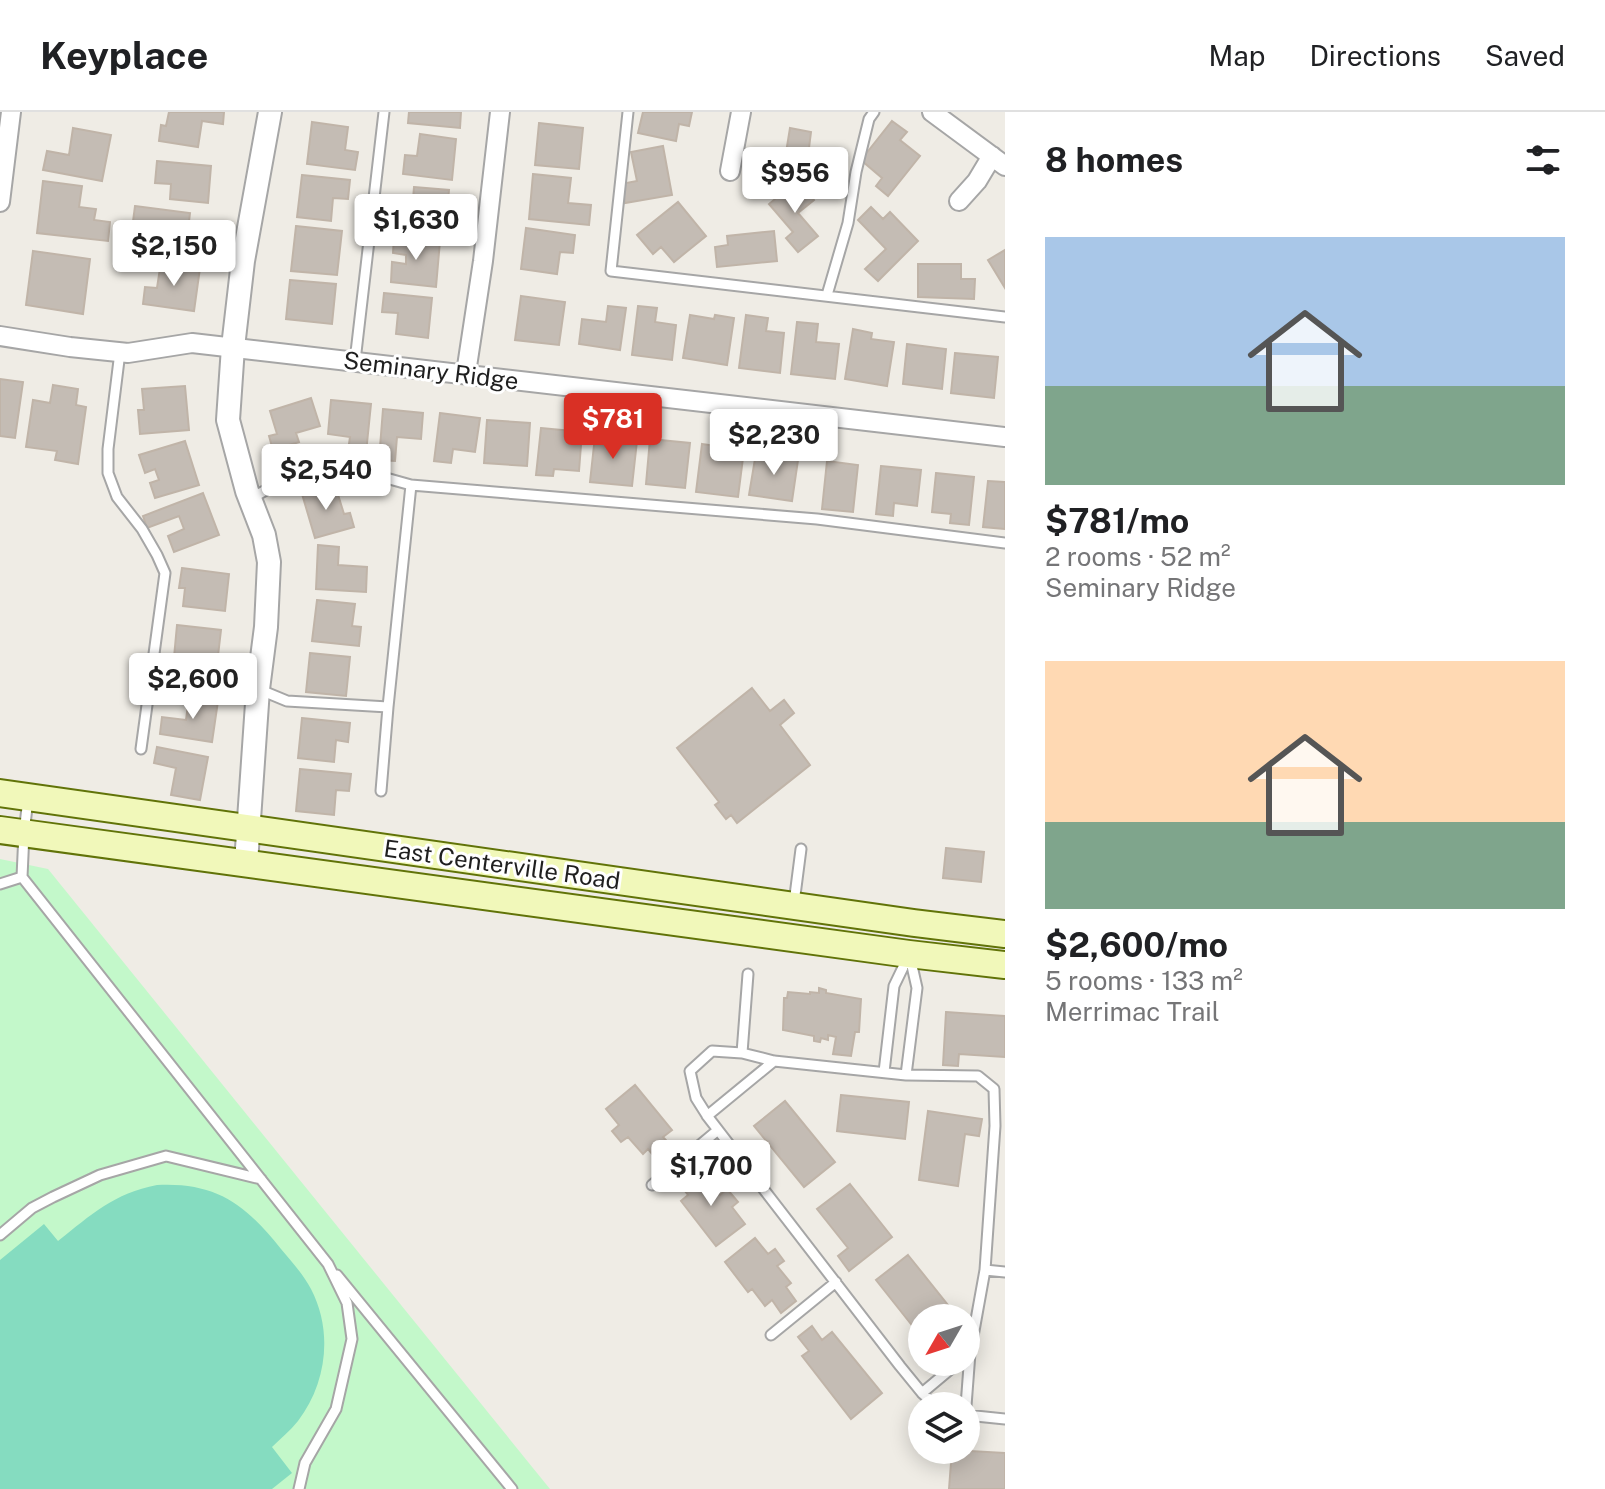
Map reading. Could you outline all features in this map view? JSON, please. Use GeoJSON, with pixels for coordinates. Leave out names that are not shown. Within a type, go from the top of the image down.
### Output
{"type":"FeatureCollection","features":[{"type":"Feature","properties":{"kind":"main road","name":"East Centerville Road"},"geometry":{"type":"LineString","coordinates":[[0,793],[1005,934]]}},
{"type":"Feature","properties":{"kind":"main road","name":"East Centerville Road"},"geometry":{"type":"LineString","coordinates":[[12,831],[1005,965]]}},
{"type":"Feature","properties":{"kind":"main road"},"geometry":{"type":"LineString","coordinates":[[584,909],[587,876]]}},
{"type":"Feature","properties":{"kind":"main road"},"geometry":{"type":"LineString","coordinates":[[909,954],[914,923]]}},
{"type":"Feature","properties":{"kind":"street"},"geometry":{"type":"LineString","coordinates":[[0,202],[11,112]]}},
{"type":"Feature","properties":{"kind":"street"},"geometry":{"type":"LineString","coordinates":[[246,863],[269,562],[264,535],[250,499],[228,420],[243,261],[270,112]]}},
{"type":"Feature","properties":{"kind":"street"},"geometry":{"type":"LineString","coordinates":[[466,373],[500,112]]}},
{"type":"Feature","properties":{"kind":"street"},"geometry":{"type":"LineString","coordinates":[[730,171],[741,112]]}},
{"type":"Feature","properties":{"kind":"street"},"geometry":{"type":"LineString","coordinates":[[932,112],[998,161],[959,201]]}},
{"type":"Feature","properties":{"kind":"street","name":"Seminary Ridge"},"geometry":{"type":"LineString","coordinates":[[0,336],[128,353],[192,343],[233,347],[1005,437]]}},
{"type":"Feature","properties":{"kind":"lane"},"geometry":{"type":"LineString","coordinates":[[355,361],[384,112]]}},
{"type":"Feature","properties":{"kind":"lane"},"geometry":{"type":"LineString","coordinates":[[628,112],[611,271],[1005,317]]}},
{"type":"Feature","properties":{"kind":"lane"},"geometry":{"type":"LineString","coordinates":[[827,295],[848,223],[869,119],[874,112]]}},
{"type":"Feature","properties":{"kind":"lane"},"geometry":{"type":"LineString","coordinates":[[120,352],[108,473],[117,497],[142,529],[165,573],[141,749]]}},
{"type":"Feature","properties":{"kind":"lane"},"geometry":{"type":"LineString","coordinates":[[250,499],[289,477],[354,469],[411,485],[817,519],[1005,543]]}},
{"type":"Feature","properties":{"kind":"lane"},"geometry":{"type":"LineString","coordinates":[[381,791],[411,485]]}},
{"type":"Feature","properties":{"kind":"lane"},"geometry":{"type":"LineString","coordinates":[[152,672],[258,689],[287,701],[388,707]]}},
{"type":"Feature","properties":{"kind":"lane"},"geometry":{"type":"LineString","coordinates":[[29,797],[12,831],[22,877],[328,1264],[512,1489]]}},
{"type":"Feature","properties":{"kind":"lane"},"geometry":{"type":"LineString","coordinates":[[793,906],[801,849]]}},
{"type":"Feature","properties":{"kind":"lane"},"geometry":{"type":"LineString","coordinates":[[0,884],[22,877]]}},
{"type":"Feature","properties":{"kind":"lane"},"geometry":{"type":"LineString","coordinates":[[884,1072],[894,986],[909,954]]}},
{"type":"Feature","properties":{"kind":"lane"},"geometry":{"type":"LineString","coordinates":[[906,1075],[917,988],[909,954]]}},
{"type":"Feature","properties":{"kind":"lane"},"geometry":{"type":"LineString","coordinates":[[742,1053],[748,974]]}},
{"type":"Feature","properties":{"kind":"lane"},"geometry":{"type":"LineString","coordinates":[[921,1392],[707,1116],[696,1098],[690,1071],[712,1051],[906,1075],[978,1076],[994,1089],[1000,1126],[985,1270],[978,1304]]}},
{"type":"Feature","properties":{"kind":"lane"},"geometry":{"type":"LineString","coordinates":[[707,1116],[774,1061]]}},
{"type":"Feature","properties":{"kind":"lane"},"geometry":{"type":"LineString","coordinates":[[652,1185],[718,1130]]}},
{"type":"Feature","properties":{"kind":"lane"},"geometry":{"type":"LineString","coordinates":[[0,1235],[32,1208],[53,1197],[100,1175],[166,1156],[261,1179]]}},
{"type":"Feature","properties":{"kind":"lane"},"geometry":{"type":"LineString","coordinates":[[299,1489],[305,1463],[336,1409],[352,1339],[347,1303],[328,1264]]}},
{"type":"Feature","properties":{"kind":"lane"},"geometry":{"type":"LineString","coordinates":[[985,1270],[1005,1272]]}},
{"type":"Feature","properties":{"kind":"lane"},"geometry":{"type":"LineString","coordinates":[[771,1335],[836,1282]]}},
{"type":"Feature","properties":{"kind":"lane"},"geometry":{"type":"LineString","coordinates":[[923,1392],[942,1376]]}},
{"type":"Feature","properties":{"kind":"lane"},"geometry":{"type":"LineString","coordinates":[[980,1416],[1005,1419]]}},
{"type":"Feature","properties":{"kind":"green space"},"geometry":{"type":"Polygon","coordinates":[[[0,859],[48,869],[550,1489],[0,1489],[0,859]]]}},
{"type":"Feature","properties":{"kind":"green space"},"geometry":{"type":"Polygon","coordinates":[[[157,1185],[197,1188],[228,1199],[268,1233],[311,1289],[318,1305],[324,1339],[321,1374],[298,1421],[272,1447],[292,1473],[272,1489],[0,1489],[0,1260],[44,1224],[58,1241],[115,1199],[157,1185]]]}},
{"type":"Feature","properties":{"kind":"building"},"geometry":{"type":"Polygon","coordinates":[[[169,112],[224,112],[223,124],[202,121],[198,147],[159,141],[161,125],[166,126],[169,112]]]}},
{"type":"Feature","properties":{"kind":"building"},"geometry":{"type":"Polygon","coordinates":[[[409,112],[461,112],[460,128],[408,123],[409,112]]]}},
{"type":"Feature","properties":{"kind":"building"},"geometry":{"type":"Polygon","coordinates":[[[643,112],[692,112],[689,126],[679,124],[676,141],[638,133],[643,112]]]}},
{"type":"Feature","properties":{"kind":"building"},"geometry":{"type":"Polygon","coordinates":[[[892,121],[907,132],[900,140],[920,156],[888,196],[876,186],[882,178],[861,160],[892,121]]]}},
{"type":"Feature","properties":{"kind":"building"},"geometry":{"type":"Polygon","coordinates":[[[312,122],[348,127],[345,150],[358,152],[355,170],[307,164],[312,122]]]}},
{"type":"Feature","properties":{"kind":"building"},"geometry":{"type":"Polygon","coordinates":[[[539,123],[583,128],[579,169],[535,165],[539,123]]]}},
{"type":"Feature","properties":{"kind":"building"},"geometry":{"type":"Polygon","coordinates":[[[73,128],[111,135],[102,181],[43,170],[47,151],[69,155],[73,128]]]}},
{"type":"Feature","properties":{"kind":"building"},"geometry":{"type":"Polygon","coordinates":[[[790,128],[811,132],[809,148],[824,151],[822,171],[784,165],[790,128]]]}},
{"type":"Feature","properties":{"kind":"building"},"geometry":{"type":"Polygon","coordinates":[[[420,134],[456,139],[452,180],[403,174],[405,155],[417,156],[420,134]]]}},
{"type":"Feature","properties":{"kind":"building"},"geometry":{"type":"Polygon","coordinates":[[[663,146],[672,195],[625,203],[621,184],[637,181],[631,152],[663,146]]]}},
{"type":"Feature","properties":{"kind":"building"},"geometry":{"type":"Polygon","coordinates":[[[157,161],[211,166],[208,203],[170,199],[171,184],[155,183],[157,161]]]}},
{"type":"Feature","properties":{"kind":"building"},"geometry":{"type":"Polygon","coordinates":[[[533,174],[571,178],[568,203],[591,205],[589,225],[529,219],[533,174]]]}},
{"type":"Feature","properties":{"kind":"building"},"geometry":{"type":"Polygon","coordinates":[[[302,175],[350,180],[348,199],[333,198],[331,221],[297,217],[302,175]]]}},
{"type":"Feature","properties":{"kind":"building"},"geometry":{"type":"Polygon","coordinates":[[[798,180],[814,200],[798,213],[818,236],[798,252],[786,238],[793,232],[769,204],[798,180]]]}},
{"type":"Feature","properties":{"kind":"building"},"geometry":{"type":"Polygon","coordinates":[[[43,181],[82,186],[79,207],[96,209],[94,220],[110,222],[108,241],[37,233],[43,181]]]}},
{"type":"Feature","properties":{"kind":"building"},"geometry":{"type":"Polygon","coordinates":[[[414,187],[449,190],[445,233],[382,227],[383,209],[412,212],[414,187]]]}},
{"type":"Feature","properties":{"kind":"building"},"geometry":{"type":"Polygon","coordinates":[[[678,202],[706,236],[674,262],[661,247],[653,254],[637,235],[678,202]]]}},
{"type":"Feature","properties":{"kind":"building"},"geometry":{"type":"Polygon","coordinates":[[[135,206],[190,213],[187,238],[205,241],[203,260],[148,253],[150,231],[132,229],[135,206]]]}},
{"type":"Feature","properties":{"kind":"building"},"geometry":{"type":"Polygon","coordinates":[[[871,207],[883,219],[890,212],[918,241],[878,281],[865,269],[886,249],[858,220],[871,207]]]}},
{"type":"Feature","properties":{"kind":"building"},"geometry":{"type":"Polygon","coordinates":[[[296,226],[342,231],[337,275],[291,271],[296,226]]]}},
{"type":"Feature","properties":{"kind":"building"},"geometry":{"type":"Polygon","coordinates":[[[526,228],[575,235],[573,253],[560,252],[557,274],[521,269],[526,228]]]}},
{"type":"Feature","properties":{"kind":"building"},"geometry":{"type":"Polygon","coordinates":[[[774,231],[777,261],[717,267],[715,247],[728,245],[727,236],[774,231]]]}},
{"type":"Feature","properties":{"kind":"building"},"geometry":{"type":"Polygon","coordinates":[[[394,236],[440,241],[436,287],[391,282],[392,262],[406,264],[406,255],[393,253],[394,236]]]}},
{"type":"Feature","properties":{"kind":"building"},"geometry":{"type":"Polygon","coordinates":[[[1005,250],[1005,288],[988,260],[1005,250]]]}},
{"type":"Feature","properties":{"kind":"building"},"geometry":{"type":"Polygon","coordinates":[[[33,251],[90,259],[83,314],[26,305],[33,251]]]}},
{"type":"Feature","properties":{"kind":"building"},"geometry":{"type":"Polygon","coordinates":[[[161,262],[200,268],[194,311],[143,304],[145,287],[157,288],[161,262]]]}},
{"type":"Feature","properties":{"kind":"building"},"geometry":{"type":"Polygon","coordinates":[[[918,264],[961,264],[961,279],[975,279],[974,299],[918,297],[918,264]]]}},
{"type":"Feature","properties":{"kind":"building"},"geometry":{"type":"Polygon","coordinates":[[[290,280],[336,284],[332,324],[286,319],[290,280]]]}},
{"type":"Feature","properties":{"kind":"building"},"geometry":{"type":"Polygon","coordinates":[[[384,293],[432,298],[428,338],[396,334],[398,313],[382,312],[384,293]]]}},
{"type":"Feature","properties":{"kind":"building"},"geometry":{"type":"Polygon","coordinates":[[[521,296],[565,302],[559,345],[515,340],[521,296]]]}},
{"type":"Feature","properties":{"kind":"building"},"geometry":{"type":"Polygon","coordinates":[[[608,306],[626,308],[620,350],[579,344],[582,319],[606,322],[608,306]]]}},
{"type":"Feature","properties":{"kind":"building"},"geometry":{"type":"Polygon","coordinates":[[[638,306],[657,308],[655,322],[676,325],[672,360],[632,355],[638,306]]]}},
{"type":"Feature","properties":{"kind":"building"},"geometry":{"type":"Polygon","coordinates":[[[690,315],[734,318],[727,365],[683,358],[690,315]]]}},
{"type":"Feature","properties":{"kind":"building"},"geometry":{"type":"Polygon","coordinates":[[[746,315],[768,318],[766,331],[784,333],[780,373],[739,368],[746,315]]]}},
{"type":"Feature","properties":{"kind":"building"},"geometry":{"type":"Polygon","coordinates":[[[797,322],[818,324],[816,342],[839,344],[835,379],[791,374],[797,322]]]}},
{"type":"Feature","properties":{"kind":"building"},"geometry":{"type":"Polygon","coordinates":[[[853,329],[872,333],[871,339],[894,342],[887,386],[845,379],[853,329]]]}},
{"type":"Feature","properties":{"kind":"building"},"geometry":{"type":"Polygon","coordinates":[[[907,344],[946,349],[942,389],[903,384],[907,344]]]}},
{"type":"Feature","properties":{"kind":"building"},"geometry":{"type":"Polygon","coordinates":[[[955,353],[998,357],[994,398],[951,393],[955,353]]]}},
{"type":"Feature","properties":{"kind":"building"},"geometry":{"type":"Polygon","coordinates":[[[0,379],[23,382],[15,438],[0,436],[0,379]]]}},
{"type":"Feature","properties":{"kind":"building"},"geometry":{"type":"Polygon","coordinates":[[[53,385],[78,389],[76,405],[86,407],[78,464],[55,460],[57,451],[26,447],[33,400],[50,403],[53,385]]]}},
{"type":"Feature","properties":{"kind":"building"},"geometry":{"type":"Polygon","coordinates":[[[185,386],[189,430],[140,434],[138,410],[144,410],[142,389],[185,386]]]}},
{"type":"Feature","properties":{"kind":"building"},"geometry":{"type":"Polygon","coordinates":[[[311,398],[320,426],[296,433],[299,442],[273,450],[269,436],[277,434],[270,411],[311,398]]]}},
{"type":"Feature","properties":{"kind":"building"},"geometry":{"type":"Polygon","coordinates":[[[331,400],[371,404],[366,453],[348,451],[350,437],[328,434],[331,400]]]}},
{"type":"Feature","properties":{"kind":"building"},"geometry":{"type":"Polygon","coordinates":[[[383,409],[423,413],[421,439],[397,437],[395,461],[379,460],[383,409]]]}},
{"type":"Feature","properties":{"kind":"building"},"geometry":{"type":"Polygon","coordinates":[[[440,413],[480,418],[475,452],[453,449],[451,463],[434,461],[440,413]]]}},
{"type":"Feature","properties":{"kind":"building"},"geometry":{"type":"Polygon","coordinates":[[[487,420],[530,423],[527,466],[484,463],[487,420]]]}},
{"type":"Feature","properties":{"kind":"building"},"geometry":{"type":"Polygon","coordinates":[[[541,428],[582,432],[579,471],[554,469],[553,476],[536,475],[541,428]]]}},
{"type":"Feature","properties":{"kind":"building"},"geometry":{"type":"Polygon","coordinates":[[[595,436],[637,441],[632,486],[590,482],[595,436]]]}},
{"type":"Feature","properties":{"kind":"building"},"geometry":{"type":"Polygon","coordinates":[[[650,439],[690,443],[685,488],[646,484],[650,439]]]}},
{"type":"Feature","properties":{"kind":"building"},"geometry":{"type":"Polygon","coordinates":[[[185,441],[199,485],[155,498],[150,483],[159,480],[155,469],[145,473],[139,455],[185,441]]]}},
{"type":"Feature","properties":{"kind":"building"},"geometry":{"type":"Polygon","coordinates":[[[702,444],[744,450],[738,497],[696,492],[702,444]]]}},
{"type":"Feature","properties":{"kind":"building"},"geometry":{"type":"Polygon","coordinates":[[[756,453],[798,460],[792,501],[749,495],[756,453]]]}},
{"type":"Feature","properties":{"kind":"building"},"geometry":{"type":"Polygon","coordinates":[[[827,461],[858,465],[853,512],[822,509],[827,461]]]}},
{"type":"Feature","properties":{"kind":"building"},"geometry":{"type":"Polygon","coordinates":[[[881,466],[921,470],[917,506],[894,503],[893,516],[876,514],[881,466]]]}},
{"type":"Feature","properties":{"kind":"building"},"geometry":{"type":"Polygon","coordinates":[[[936,473],[974,477],[969,525],[950,523],[951,514],[932,512],[936,473]]]}},
{"type":"Feature","properties":{"kind":"building"},"geometry":{"type":"Polygon","coordinates":[[[988,481],[1005,482],[1005,529],[983,527],[988,481]]]}},
{"type":"Feature","properties":{"kind":"building"},"geometry":{"type":"Polygon","coordinates":[[[335,485],[344,514],[350,513],[354,527],[315,538],[302,494],[335,485]]]}},
{"type":"Feature","properties":{"kind":"building"},"geometry":{"type":"Polygon","coordinates":[[[203,493],[219,535],[174,552],[168,536],[184,529],[179,516],[147,528],[143,516],[203,493]]]}},
{"type":"Feature","properties":{"kind":"building"},"geometry":{"type":"Polygon","coordinates":[[[318,545],[339,547],[338,565],[367,567],[366,592],[316,589],[318,545]]]}},
{"type":"Feature","properties":{"kind":"building"},"geometry":{"type":"Polygon","coordinates":[[[182,568],[229,574],[225,611],[183,606],[185,588],[179,588],[182,568]]]}},
{"type":"Feature","properties":{"kind":"building"},"geometry":{"type":"Polygon","coordinates":[[[317,600],[355,604],[352,626],[361,627],[359,646],[312,641],[317,600]]]}},
{"type":"Feature","properties":{"kind":"building"},"geometry":{"type":"Polygon","coordinates":[[[177,625],[221,630],[216,673],[173,668],[177,625]]]}},
{"type":"Feature","properties":{"kind":"building"},"geometry":{"type":"Polygon","coordinates":[[[310,653],[350,657],[346,696],[306,692],[310,653]]]}},
{"type":"Feature","properties":{"kind":"building"},"geometry":{"type":"Polygon","coordinates":[[[752,688],[770,711],[784,700],[794,713],[780,725],[810,765],[737,823],[731,815],[726,819],[715,805],[719,802],[677,748],[752,688]]]}},
{"type":"Feature","properties":{"kind":"building"},"geometry":{"type":"Polygon","coordinates":[[[189,697],[218,701],[212,742],[160,734],[162,717],[186,720],[189,697]]]}},
{"type":"Feature","properties":{"kind":"building"},"geometry":{"type":"Polygon","coordinates":[[[302,718],[350,723],[348,742],[336,740],[334,762],[298,758],[302,718]]]}},
{"type":"Feature","properties":{"kind":"building"},"geometry":{"type":"Polygon","coordinates":[[[157,747],[208,757],[200,800],[171,795],[176,768],[154,763],[157,747]]]}},
{"type":"Feature","properties":{"kind":"building"},"geometry":{"type":"Polygon","coordinates":[[[300,769],[351,774],[349,791],[336,790],[334,815],[296,811],[300,769]]]}},
{"type":"Feature","properties":{"kind":"building"},"geometry":{"type":"Polygon","coordinates":[[[946,848],[984,852],[981,882],[943,878],[946,848]]]}},
{"type":"Feature","properties":{"kind":"building"},"geometry":{"type":"Polygon","coordinates":[[[819,988],[826,990],[826,993],[861,999],[859,1032],[855,1032],[851,1056],[833,1054],[836,1037],[828,1035],[828,1040],[821,1038],[820,1042],[814,1041],[814,1036],[783,1030],[784,998],[787,998],[788,992],[819,993],[819,988]]]}},
{"type":"Feature","properties":{"kind":"building"},"geometry":{"type":"Polygon","coordinates":[[[946,1012],[1005,1016],[1005,1057],[959,1054],[958,1066],[943,1065],[946,1012]]]}},
{"type":"Feature","properties":{"kind":"building"},"geometry":{"type":"Polygon","coordinates":[[[635,1085],[672,1130],[663,1137],[674,1149],[659,1162],[648,1149],[643,1154],[628,1137],[621,1142],[612,1131],[619,1125],[606,1109],[635,1085]]]}},
{"type":"Feature","properties":{"kind":"building"},"geometry":{"type":"Polygon","coordinates":[[[841,1095],[909,1102],[905,1139],[837,1131],[841,1095]]]}},
{"type":"Feature","properties":{"kind":"building"},"geometry":{"type":"Polygon","coordinates":[[[785,1101],[835,1162],[804,1187],[754,1126],[785,1101]]]}},
{"type":"Feature","properties":{"kind":"building"},"geometry":{"type":"Polygon","coordinates":[[[928,1111],[982,1119],[979,1136],[965,1134],[958,1186],[919,1180],[928,1111]]]}},
{"type":"Feature","properties":{"kind":"building"},"geometry":{"type":"Polygon","coordinates":[[[692,1171],[700,1181],[705,1176],[720,1195],[727,1189],[738,1202],[732,1207],[745,1224],[716,1246],[681,1201],[688,1195],[678,1182],[692,1171]]]}},
{"type":"Feature","properties":{"kind":"building"},"geometry":{"type":"Polygon","coordinates":[[[850,1184],[892,1237],[849,1271],[838,1256],[848,1248],[817,1209],[850,1184]]]}},
{"type":"Feature","properties":{"kind":"building"},"geometry":{"type":"Polygon","coordinates":[[[755,1238],[768,1254],[775,1249],[784,1261],[777,1266],[791,1283],[786,1287],[796,1301],[781,1313],[772,1300],[765,1306],[752,1289],[748,1292],[725,1262],[755,1238]]]}},
{"type":"Feature","properties":{"kind":"building"},"geometry":{"type":"Polygon","coordinates":[[[908,1255],[947,1304],[908,1304],[908,1320],[876,1280],[908,1255]]]}},
{"type":"Feature","properties":{"kind":"building"},"geometry":{"type":"Polygon","coordinates":[[[812,1326],[822,1340],[832,1332],[882,1393],[851,1419],[802,1356],[809,1351],[798,1337],[812,1326]]]}},
{"type":"Feature","properties":{"kind":"building"},"geometry":{"type":"Polygon","coordinates":[[[980,1452],[1005,1453],[1005,1489],[949,1489],[951,1464],[980,1464],[980,1452]]]}}]}
